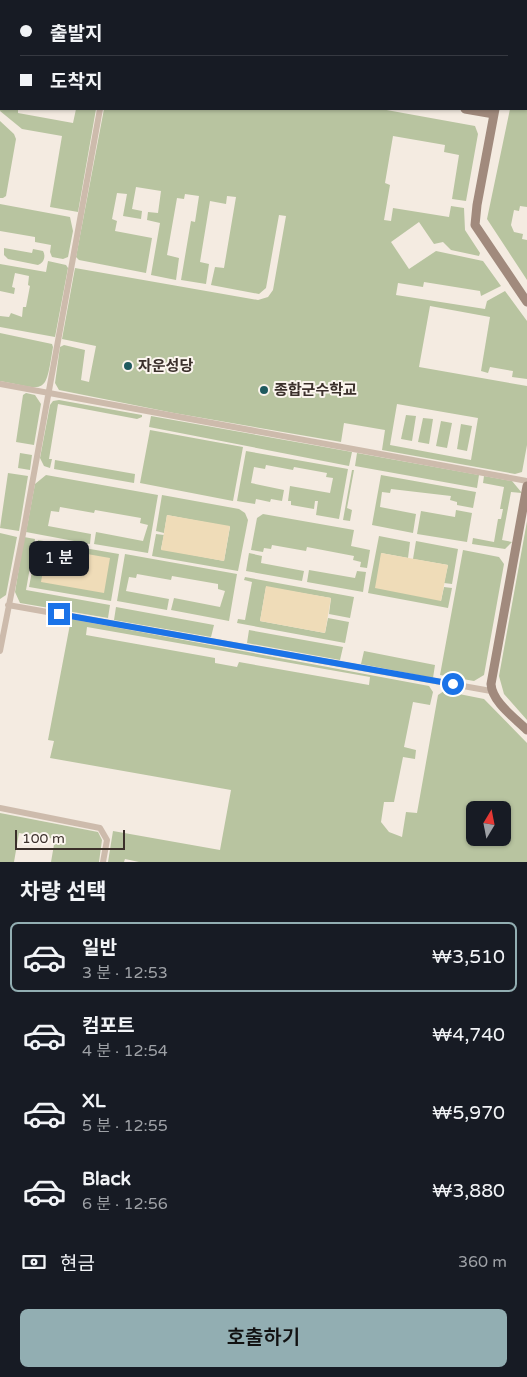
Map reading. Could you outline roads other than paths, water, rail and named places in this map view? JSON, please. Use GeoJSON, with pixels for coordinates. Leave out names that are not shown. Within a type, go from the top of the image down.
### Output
{"type":"FeatureCollection","features":[{"type":"Feature","properties":{"kind":"street"},"geometry":{"type":"LineString","coordinates":[[0,651],[100,110]]}},
{"type":"Feature","properties":{"kind":"street"},"geometry":{"type":"LineString","coordinates":[[480,110],[495,111],[477,205],[476,225],[527,302]]}},
{"type":"Feature","properties":{"kind":"street"},"geometry":{"type":"LineString","coordinates":[[0,384],[527,481]]}},
{"type":"Feature","properties":{"kind":"street"},"geometry":{"type":"LineString","coordinates":[[491,691],[491,678],[527,486]]}},
{"type":"Feature","properties":{"kind":"street"},"geometry":{"type":"LineString","coordinates":[[8,604],[491,691],[527,730]]}},
{"type":"Feature","properties":{"kind":"street"},"geometry":{"type":"LineString","coordinates":[[0,808],[100,828],[107,840],[103,862]]}},
{"type":"Feature","properties":{"kind":"place","name":"자운성당"},"geometry":{"type":"Point","coordinates":[128,366]}},
{"type":"Feature","properties":{"kind":"place","name":"종합군수학교"},"geometry":{"type":"Point","coordinates":[264,390]}}]}
